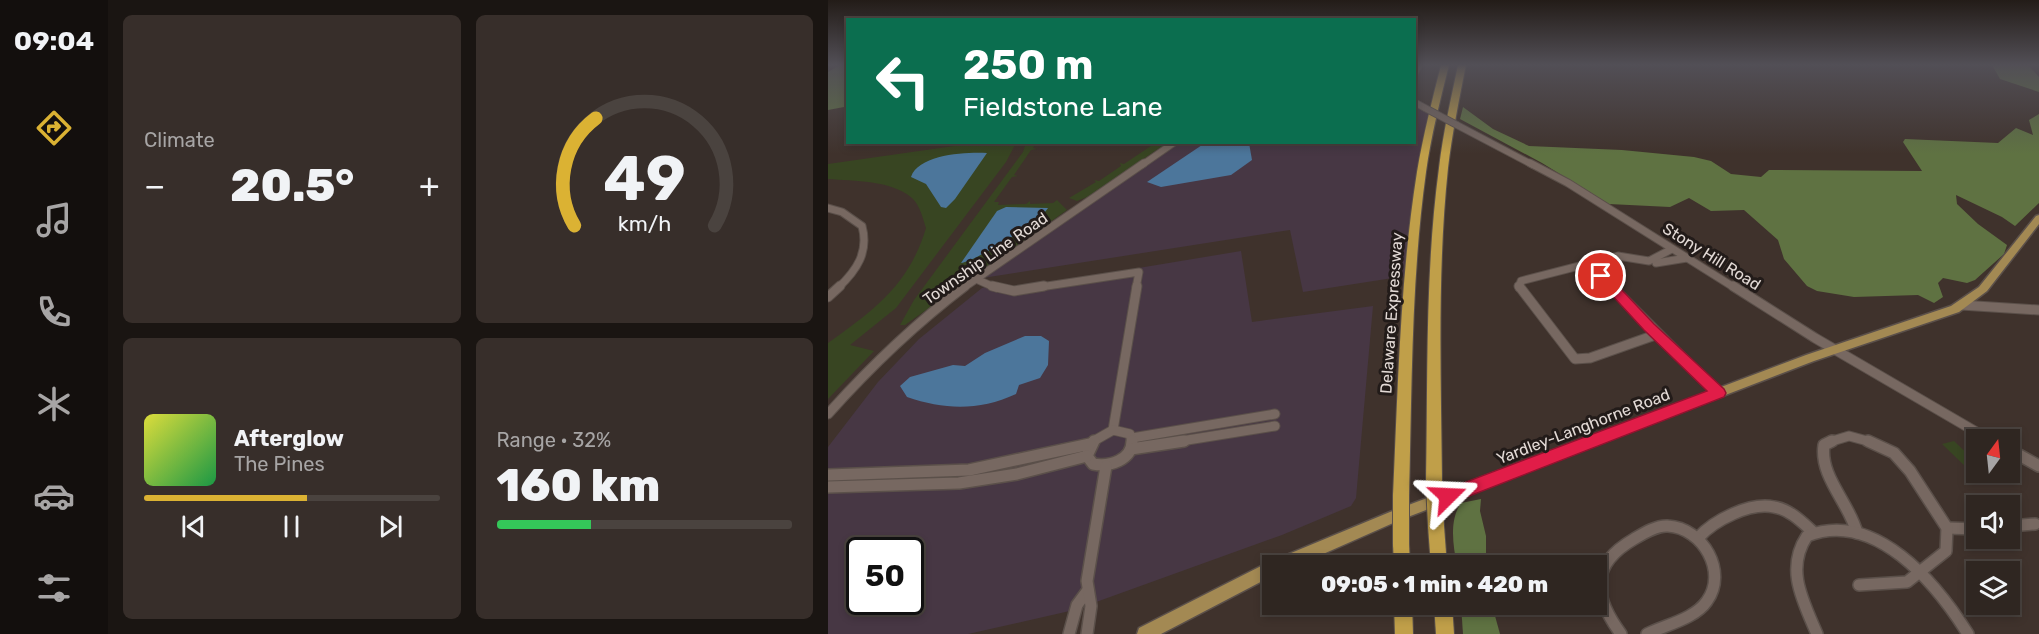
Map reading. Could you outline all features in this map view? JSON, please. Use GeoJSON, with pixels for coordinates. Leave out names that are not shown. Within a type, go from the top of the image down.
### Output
{"type":"FeatureCollection","features":[{"type":"Feature","properties":{"kind":"highway","name":"Delaware Expressway"},"geometry":{"type":"LineString","coordinates":[[1402,555],[1401,496],[1409,308],[1416,222],[1427,143],[1438,95]]}},
{"type":"Feature","properties":{"kind":"highway"},"geometry":{"type":"LineString","coordinates":[[1438,555],[1434,482],[1439,218],[1456,95]]}},
{"type":"Feature","properties":{"kind":"highway"},"geometry":{"type":"LineString","coordinates":[[1403,615],[1404,634]]}},
{"type":"Feature","properties":{"kind":"highway"},"geometry":{"type":"LineString","coordinates":[[1444,615],[1445,634]]}},
{"type":"Feature","properties":{"kind":"main road","name":"Yardley-Langhorne Road"},"geometry":{"type":"LineString","coordinates":[[1304,555],[1395,516],[1834,349],[1961,306],[1994,277],[2039,218]]}},
{"type":"Feature","properties":{"kind":"main road"},"geometry":{"type":"LineString","coordinates":[[1144,634],[1262,573]]}},
{"type":"Feature","properties":{"kind":"street","name":"Stony Hill Road"},"geometry":{"type":"LineString","coordinates":[[1416,103],[1546,170],[1834,349],[1971,429]]}},
{"type":"Feature","properties":{"kind":"street","name":"Township Line Road"},"geometry":{"type":"LineString","coordinates":[[828,414],[892,344],[939,305],[1172,144]]}},
{"type":"Feature","properties":{"kind":"street"},"geometry":{"type":"LineString","coordinates":[[828,208],[842,212],[862,226],[866,244],[853,273],[828,297]]}},
{"type":"Feature","properties":{"kind":"street"},"geometry":{"type":"LineString","coordinates":[[1653,263],[1675,251]]}},
{"type":"Feature","properties":{"kind":"street"},"geometry":{"type":"LineString","coordinates":[[1658,334],[1590,358],[1575,359],[1524,296],[1519,288],[1521,281],[1588,262],[1625,256],[1653,263],[1687,258]]}},
{"type":"Feature","properties":{"kind":"street"},"geometry":{"type":"LineString","coordinates":[[1588,262],[1649,327],[1718,393]]}},
{"type":"Feature","properties":{"kind":"street"},"geometry":{"type":"LineString","coordinates":[[976,279],[999,289],[1014,291],[1139,272],[1113,430]]}},
{"type":"Feature","properties":{"kind":"street"},"geometry":{"type":"LineString","coordinates":[[1961,306],[2039,310]]}},
{"type":"Feature","properties":{"kind":"street"},"geometry":{"type":"LineString","coordinates":[[1086,456],[1093,464],[1106,466],[1120,461],[1132,443],[1275,414]]}},
{"type":"Feature","properties":{"kind":"street"},"geometry":{"type":"LineString","coordinates":[[1132,443],[1275,426]]}},
{"type":"Feature","properties":{"kind":"street"},"geometry":{"type":"LineString","coordinates":[[1086,456],[1090,444],[1099,435],[1113,430],[1126,431],[1132,443]]}},
{"type":"Feature","properties":{"kind":"street"},"geometry":{"type":"LineString","coordinates":[[1857,533],[1853,514],[1824,465],[1821,455],[1824,445],[1842,436],[1867,440],[1901,459],[1947,528],[1946,551],[1939,560],[1921,573],[1907,582],[1859,585]]}},
{"type":"Feature","properties":{"kind":"street"},"geometry":{"type":"LineString","coordinates":[[828,475],[969,471],[1090,444]]}},
{"type":"Feature","properties":{"kind":"street"},"geometry":{"type":"LineString","coordinates":[[828,488],[959,483],[1017,474],[1086,456]]}},
{"type":"Feature","properties":{"kind":"street"},"geometry":{"type":"LineString","coordinates":[[2020,456],[2039,466]]}},
{"type":"Feature","properties":{"kind":"street"},"geometry":{"type":"LineString","coordinates":[[1087,634],[1091,606],[1087,581],[1106,466]]}},
{"type":"Feature","properties":{"kind":"street"},"geometry":{"type":"LineString","coordinates":[[1698,538],[1707,528],[1760,505],[1786,510],[1813,532]]}},
{"type":"Feature","properties":{"kind":"street"},"geometry":{"type":"LineString","coordinates":[[2020,525],[2035,524]]}},
{"type":"Feature","properties":{"kind":"street"},"geometry":{"type":"LineString","coordinates":[[1621,634],[1609,620],[1600,599],[1600,577],[1608,556],[1626,543],[1662,527],[1678,528],[1698,538],[1707,548],[1714,567],[1713,584],[1708,601],[1699,609],[1647,634]]}},
{"type":"Feature","properties":{"kind":"street"},"geometry":{"type":"LineString","coordinates":[[1947,528],[1966,529]]}},
{"type":"Feature","properties":{"kind":"street"},"geometry":{"type":"LineString","coordinates":[[1817,634],[1795,568],[1797,552],[1802,542],[1813,532],[1832,529],[1857,533],[1889,548],[1921,573],[1948,602],[1968,634]]}},
{"type":"Feature","properties":{"kind":"street"},"geometry":{"type":"LineString","coordinates":[[1069,634],[1079,597],[1088,590]]}},
{"type":"Feature","properties":{"kind":"shaded area"},"geometry":{"type":"Polygon","coordinates":[[[1416,103],[1433,112],[1412,275],[1303,292],[1290,230],[976,279],[1174,144],[1416,144],[1416,103]]]}},
{"type":"Feature","properties":{"kind":"shaded area"},"geometry":{"type":"Polygon","coordinates":[[[1241,251],[1252,322],[1373,306],[1356,498],[1351,506],[1282,535],[1074,610],[968,634],[828,634],[828,447],[878,382],[919,339],[982,288],[998,283],[1018,288],[1241,251]]]}},
{"type":"Feature","properties":{"kind":"green space"},"geometry":{"type":"Polygon","coordinates":[[[828,95],[846,95],[846,109],[844,107],[828,110],[828,95]]]}},
{"type":"Feature","properties":{"kind":"green space"},"geometry":{"type":"Polygon","coordinates":[[[1463,107],[1493,129],[1529,146],[1622,150],[1694,157],[1711,161],[1731,174],[1761,177],[1769,170],[1922,171],[1903,142],[1905,139],[1998,143],[2016,128],[2033,135],[2029,120],[2039,114],[2039,203],[2015,226],[2002,217],[1956,195],[1957,204],[1978,224],[2007,245],[2004,254],[1975,280],[1967,283],[1943,278],[1938,283],[1943,297],[1934,303],[1918,295],[1854,297],[1817,291],[1807,286],[1784,259],[1778,240],[1744,210],[1711,211],[1689,198],[1670,207],[1609,204],[1542,163],[1460,119],[1463,107]]]}},
{"type":"Feature","properties":{"kind":"green space"},"geometry":{"type":"Polygon","coordinates":[[[968,144],[1015,144],[1006,162],[896,308],[850,345],[874,351],[828,399],[828,343],[875,307],[900,281],[919,248],[926,228],[917,204],[903,192],[872,182],[828,179],[828,164],[968,144]]]}},
{"type":"Feature","properties":{"kind":"green space"},"geometry":{"type":"Polygon","coordinates":[[[1026,144],[1035,144],[1033,148],[1037,149],[1031,150],[1014,175],[1018,176],[1012,177],[994,202],[999,202],[998,205],[1026,204],[1030,201],[1030,204],[1053,203],[1057,200],[1067,210],[905,325],[900,325],[914,300],[1023,152],[1026,144]]]}},
{"type":"Feature","properties":{"kind":"green space"},"geometry":{"type":"Polygon","coordinates":[[[1154,144],[1166,144],[1087,197],[1077,201],[1069,198],[1096,182],[1094,180],[1099,181],[1121,166],[1120,163],[1124,164],[1154,144]]]}},
{"type":"Feature","properties":{"kind":"green space"},"geometry":{"type":"Polygon","coordinates":[[[1954,441],[1966,452],[1966,467],[1942,444],[1954,441]]]}},
{"type":"Feature","properties":{"kind":"green space"},"geometry":{"type":"Polygon","coordinates":[[[1481,499],[1480,511],[1486,536],[1486,555],[1455,555],[1453,525],[1461,503],[1481,499]]]}},
{"type":"Feature","properties":{"kind":"green space"},"geometry":{"type":"Polygon","coordinates":[[[1462,615],[1495,615],[1500,634],[1463,634],[1462,615]]]}},
{"type":"Feature","properties":{"kind":"water"},"geometry":{"type":"Polygon","coordinates":[[[1204,144],[1249,144],[1252,160],[1231,175],[1161,187],[1147,182],[1204,144]]]}},
{"type":"Feature","properties":{"kind":"water"},"geometry":{"type":"Polygon","coordinates":[[[987,153],[955,199],[946,208],[941,207],[926,184],[911,177],[923,163],[933,159],[956,154],[987,153]]]}},
{"type":"Feature","properties":{"kind":"water"},"geometry":{"type":"Polygon","coordinates":[[[1006,207],[1048,208],[1034,222],[1008,240],[961,263],[997,211],[1006,207]]]}},
{"type":"Feature","properties":{"kind":"water"},"geometry":{"type":"Polygon","coordinates":[[[1025,336],[1041,336],[1049,341],[1048,365],[1040,378],[1019,385],[1016,394],[1002,400],[975,406],[948,406],[907,397],[900,386],[910,377],[953,365],[965,366],[985,353],[1025,336]]]}},
{"type":"Feature","properties":{"kind":"route"},"geometry":{"type":"LineString","coordinates":[[1448,496],[1718,393],[1649,327],[1601,276]]}}]}
